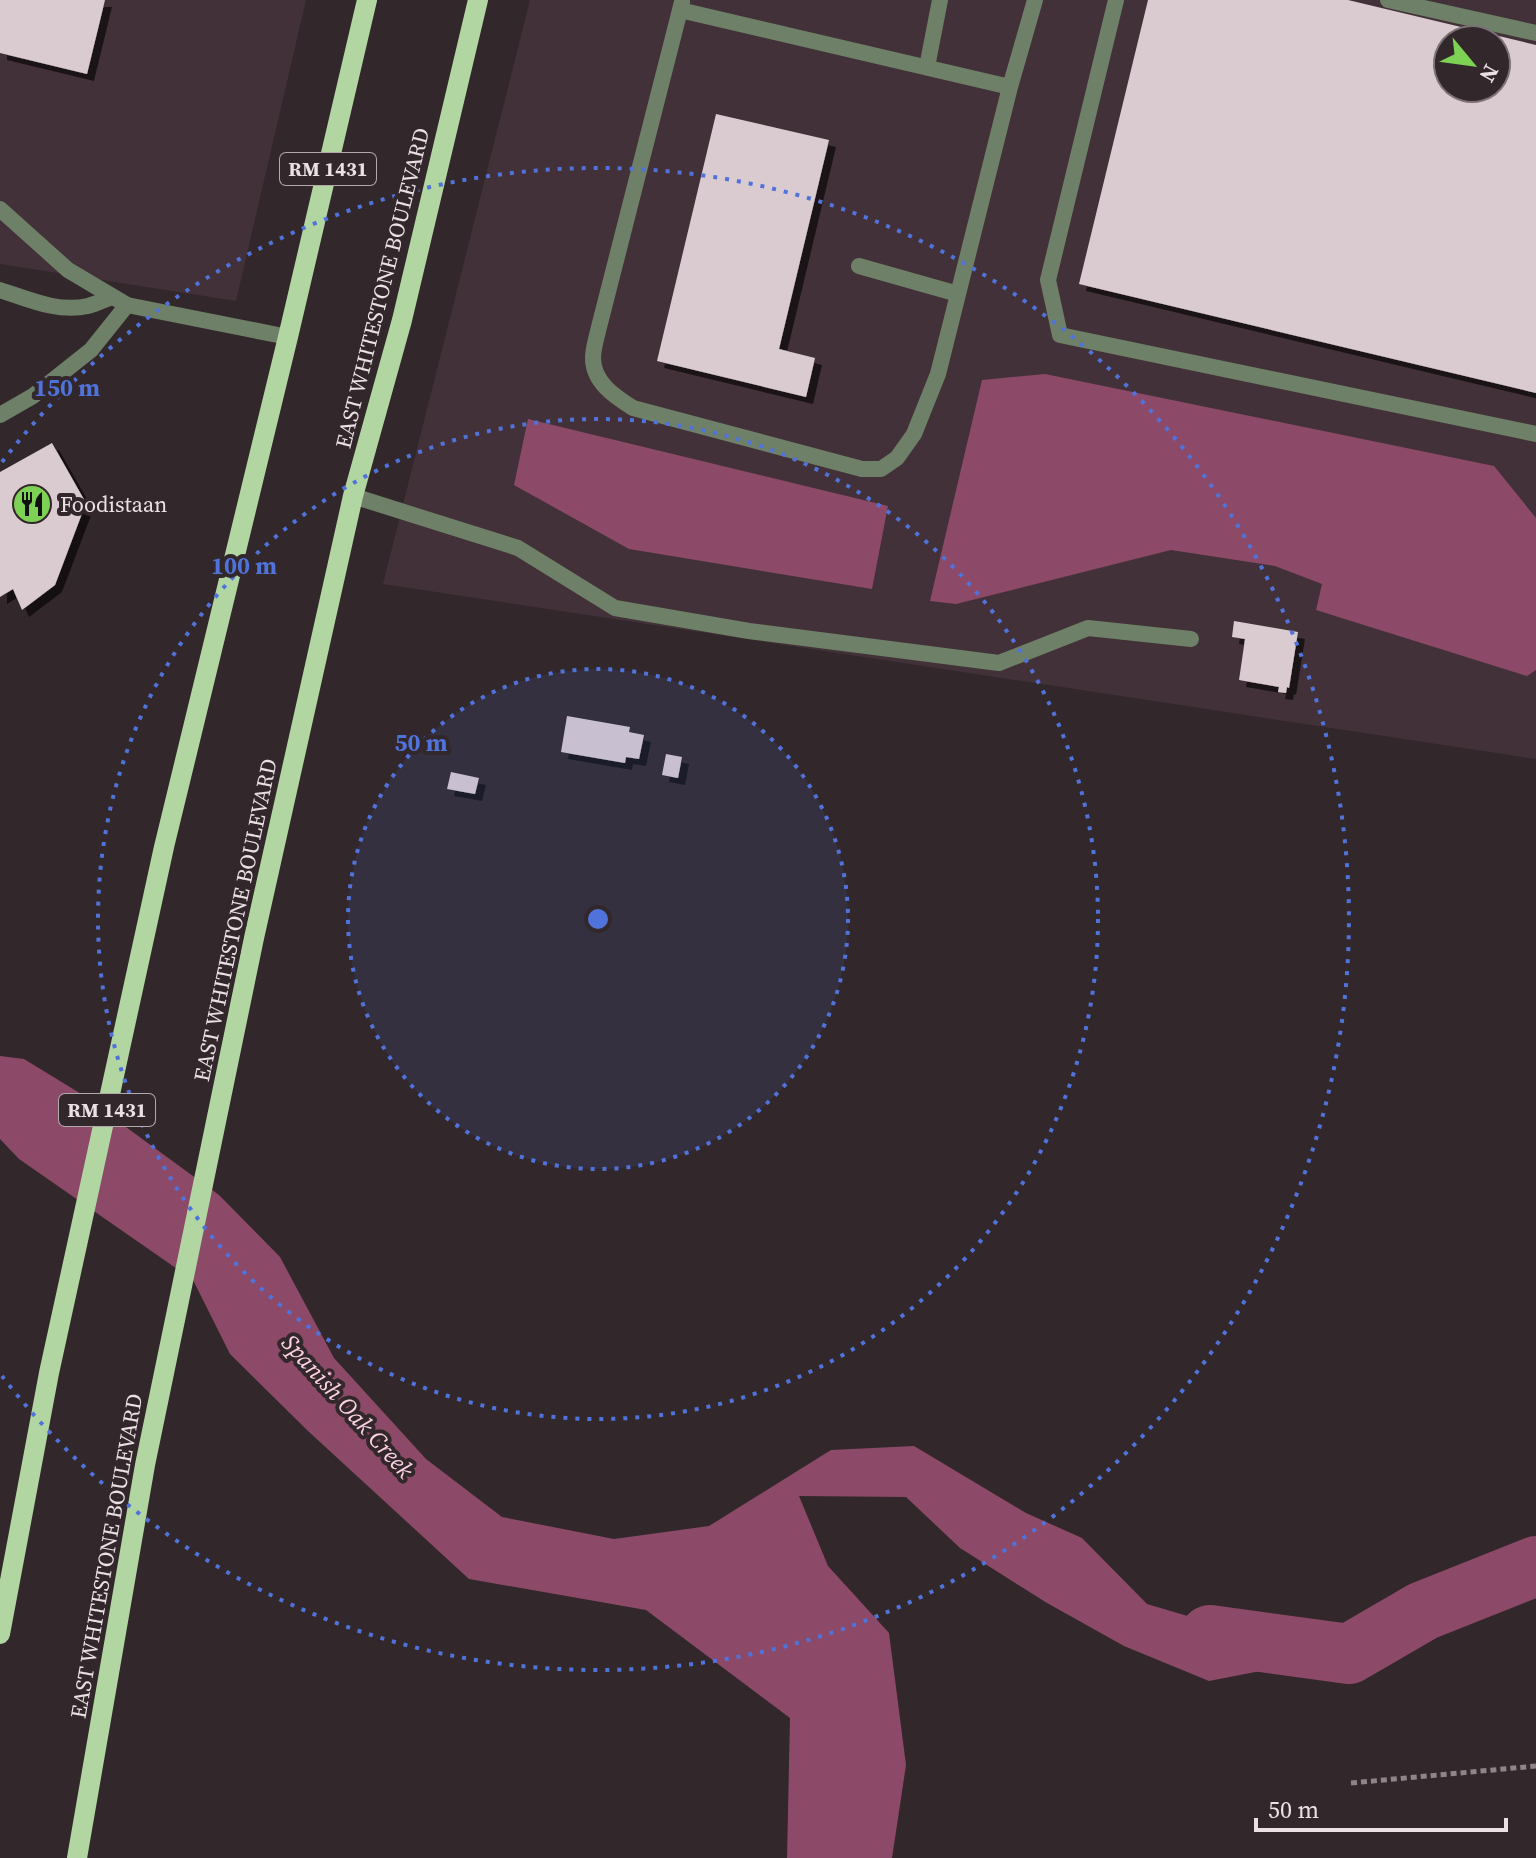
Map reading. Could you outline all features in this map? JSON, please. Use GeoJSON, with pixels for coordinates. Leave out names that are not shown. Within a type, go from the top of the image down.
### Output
{"type":"FeatureCollection","features":[{"type":"Feature","properties":{"kind":"main road","name":"RM 1431"},"geometry":{"type":"LineString","coordinates":[[0,1634],[49,1373],[164,847],[367,0]]}},
{"type":"Feature","properties":{"kind":"main road","name":"EAST WHITESTONE BOULEVARD"},"geometry":{"type":"LineString","coordinates":[[77,1858],[145,1465],[254,938],[353,496],[402,320],[478,0]]}},
{"type":"Feature","properties":{"kind":"street"},"geometry":{"type":"LineString","coordinates":[[927,67],[940,0]]}},
{"type":"Feature","properties":{"kind":"street"},"geometry":{"type":"LineString","coordinates":[[1010,87],[681,5],[595,346],[593,360],[598,378],[611,394],[633,408],[862,469],[881,469],[897,458],[914,434],[938,374],[1035,0]]}},
{"type":"Feature","properties":{"kind":"street"},"geometry":{"type":"LineString","coordinates":[[1116,0],[1048,280],[1060,335],[1536,434]]}},
{"type":"Feature","properties":{"kind":"street"},"geometry":{"type":"LineString","coordinates":[[1388,0],[1536,33]]}},
{"type":"Feature","properties":{"kind":"street"},"geometry":{"type":"LineString","coordinates":[[0,209],[68,270],[120,301],[288,337]]}},
{"type":"Feature","properties":{"kind":"street"},"geometry":{"type":"LineString","coordinates":[[859,266],[958,294]]}},
{"type":"Feature","properties":{"kind":"street"},"geometry":{"type":"LineString","coordinates":[[0,290],[65,308],[120,301]]}},
{"type":"Feature","properties":{"kind":"street"},"geometry":{"type":"LineString","coordinates":[[0,415],[33,396],[91,350],[120,301]]}},
{"type":"Feature","properties":{"kind":"street"},"geometry":{"type":"LineString","coordinates":[[353,496],[518,548],[615,608],[749,631],[999,663],[1088,628],[1191,639]]}},
{"type":"Feature","properties":{"kind":"path"},"geometry":{"type":"LineString","coordinates":[[1351,1783],[1536,1766]]}},
{"type":"Feature","properties":{"kind":"shaded area"},"geometry":{"type":"Polygon","coordinates":[[[0,0],[306,0],[236,301],[0,264],[0,0]]]}},
{"type":"Feature","properties":{"kind":"shaded area"},"geometry":{"type":"Polygon","coordinates":[[[530,0],[1536,0],[1536,759],[383,584],[530,0]]]}},
{"type":"Feature","properties":{"kind":"water"},"geometry":{"type":"Polygon","coordinates":[[[1045,374],[1494,466],[1536,518],[1536,670],[1527,676],[1316,610],[1322,584],[1275,566],[1171,550],[956,604],[930,601],[982,380],[1045,374]]]}},
{"type":"Feature","properties":{"kind":"water"},"geometry":{"type":"Polygon","coordinates":[[[528,419],[888,506],[872,589],[629,549],[514,485],[528,419]]]}},
{"type":"Feature","properties":{"kind":"water","name":"Spanish Oak Creek"},"geometry":{"type":"Polygon","coordinates":[[[0,1056],[24,1059],[78,1092],[219,1195],[280,1257],[334,1358],[426,1459],[502,1517],[614,1539],[709,1526],[831,1450],[914,1446],[1026,1513],[1082,1538],[1147,1604],[1296,1648],[1349,1654],[1209,1681],[1124,1646],[1047,1603],[960,1548],[906,1497],[799,1496],[828,1566],[889,1633],[906,1765],[892,1858],[787,1858],[790,1718],[646,1610],[469,1579],[308,1431],[230,1354],[193,1280],[19,1159],[0,1139],[0,1056]]]}},
{"type":"Feature","properties":{"kind":"building"},"geometry":{"type":"Polygon","coordinates":[[[0,0],[105,0],[87,74],[0,53],[0,0]]]}},
{"type":"Feature","properties":{"kind":"building"},"geometry":{"type":"Polygon","coordinates":[[[1148,0],[1348,0],[1448,24],[1432,24],[1432,104],[1512,104],[1512,39],[1536,45],[1536,393],[1079,284],[1148,0]]]}},
{"type":"Feature","properties":{"kind":"building"},"geometry":{"type":"Polygon","coordinates":[[[716,114],[829,140],[779,349],[815,358],[806,397],[657,361],[716,114]]]}},
{"type":"Feature","properties":{"kind":"building"},"geometry":{"type":"Polygon","coordinates":[[[52,443],[86,503],[55,585],[22,610],[13,589],[0,597],[0,472],[52,443]]]}},
{"type":"Feature","properties":{"kind":"building"},"geometry":{"type":"Polygon","coordinates":[[[1234,621],[1298,632],[1286,693],[1278,692],[1279,687],[1239,680],[1245,639],[1232,637],[1234,621]]]}},
{"type":"Feature","properties":{"kind":"building"},"geometry":{"type":"Polygon","coordinates":[[[567,716],[630,727],[629,732],[644,735],[639,759],[626,757],[625,763],[561,752],[567,716]]]}},
{"type":"Feature","properties":{"kind":"building"},"geometry":{"type":"Polygon","coordinates":[[[666,754],[682,757],[678,778],[662,775],[666,754]]]}},
{"type":"Feature","properties":{"kind":"building"},"geometry":{"type":"Polygon","coordinates":[[[451,772],[479,778],[475,794],[447,789],[451,772]]]}},
{"type":"Feature","properties":{"kind":"waterway"},"geometry":{"type":"LineString","coordinates":[[1210,1635],[1349,1654],[1423,1611],[1536,1566]]}},
{"type":"Feature","properties":{"kind":"place","name":"Foodistaan"},"geometry":{"type":"Point","coordinates":[32,504]}}]}
